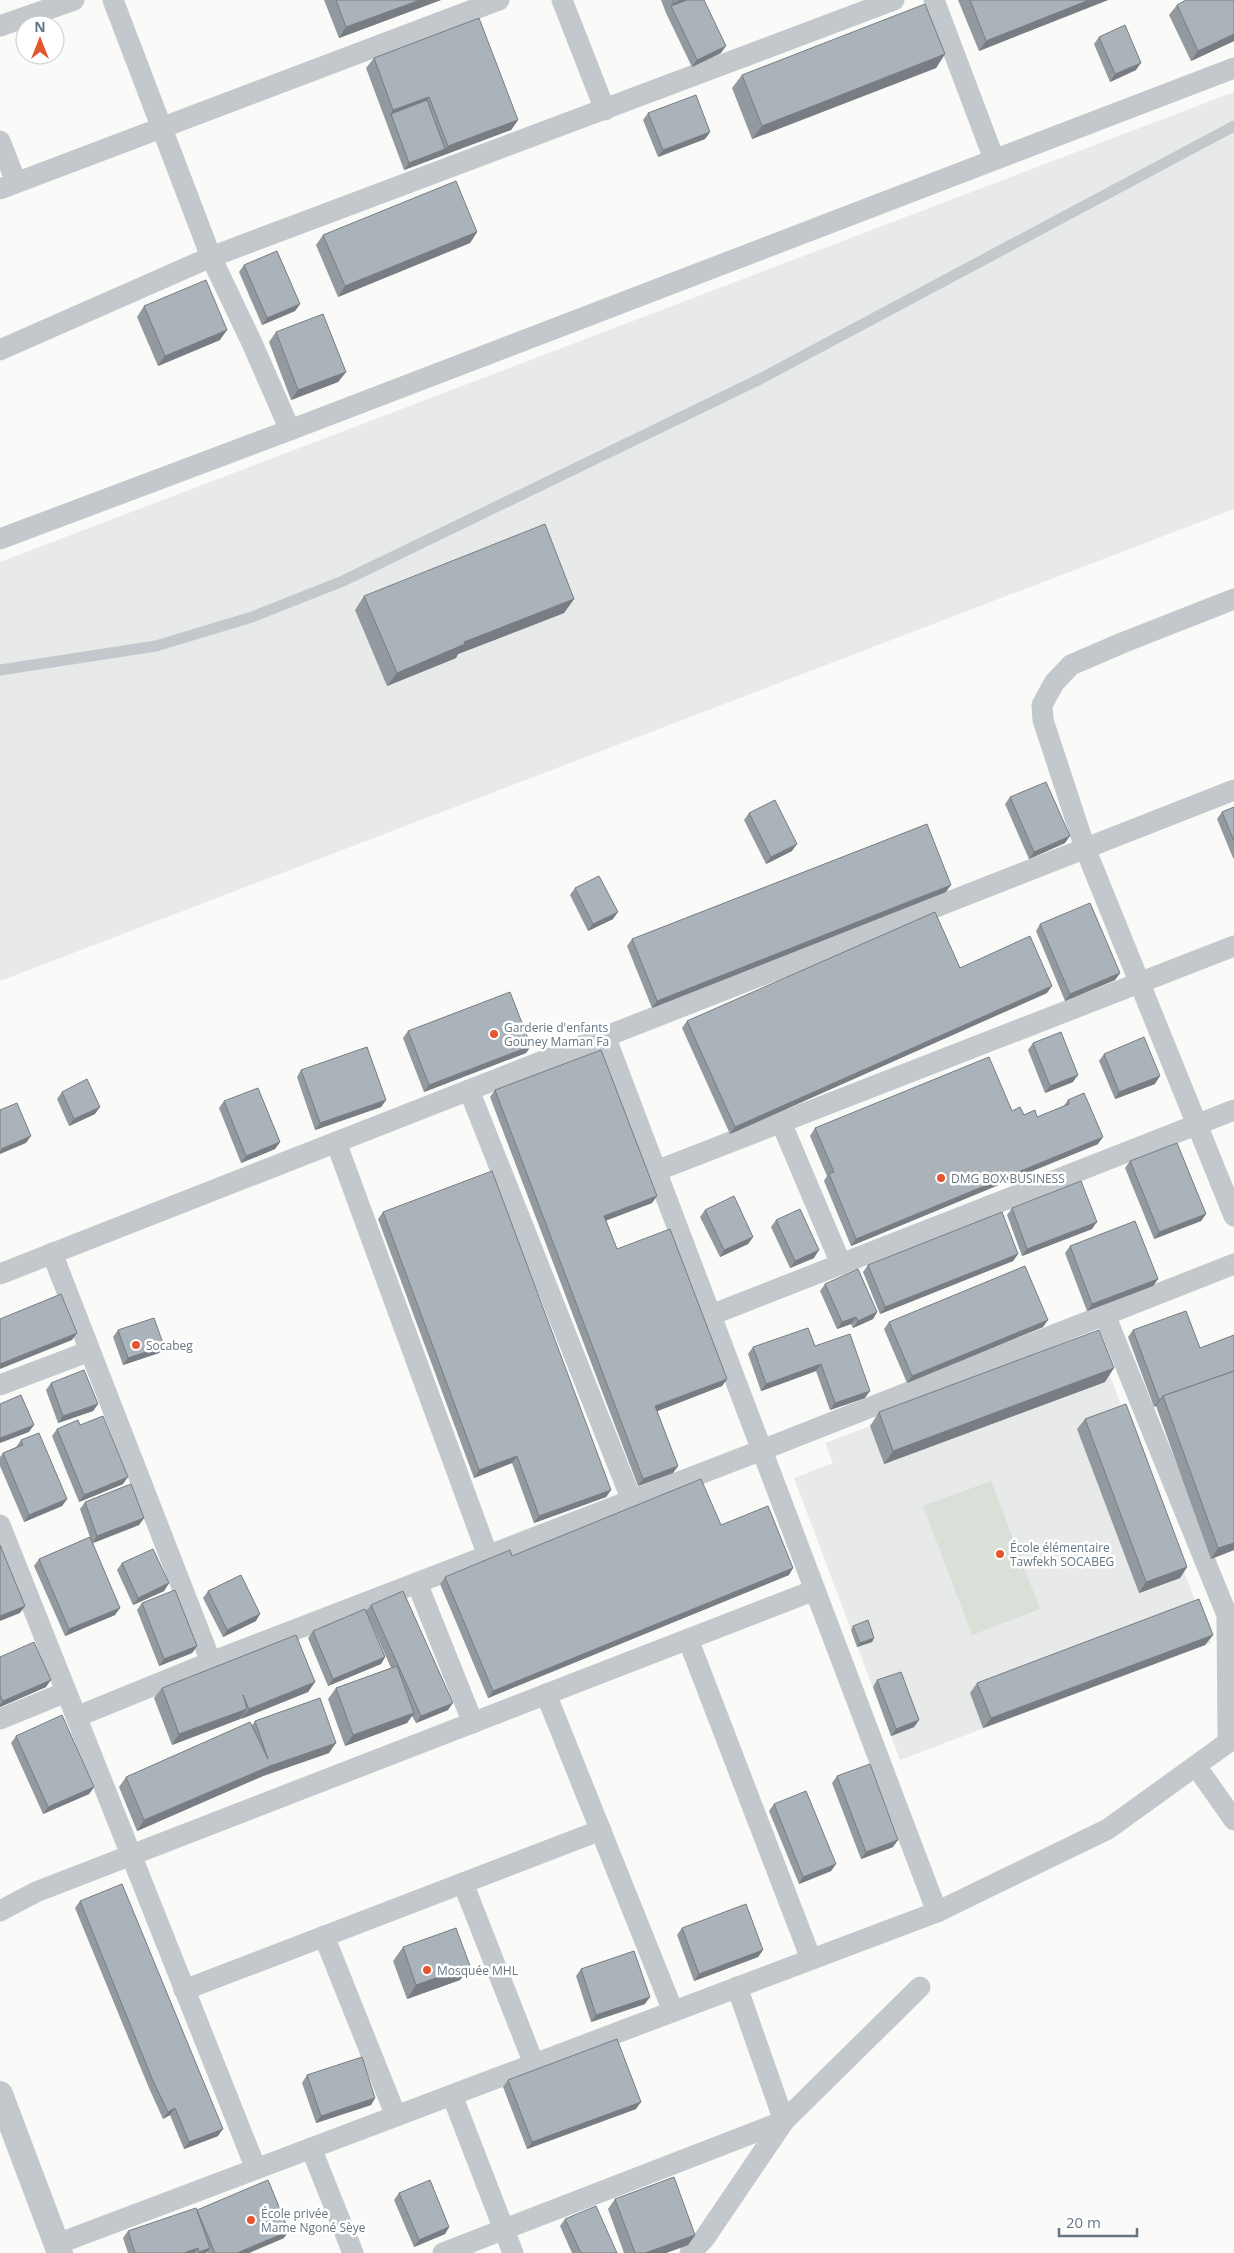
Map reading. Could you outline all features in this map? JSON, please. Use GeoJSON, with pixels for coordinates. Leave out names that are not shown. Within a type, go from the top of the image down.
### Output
{"type":"FeatureCollection","features":[{"type":"Feature","properties":{"kind":"street"},"geometry":{"type":"LineString","coordinates":[[0,26],[74,0]]}},
{"type":"Feature","properties":{"kind":"street"},"geometry":{"type":"LineString","coordinates":[[112,0],[211,257],[252,343],[290,430]]}},
{"type":"Feature","properties":{"kind":"street"},"geometry":{"type":"LineString","coordinates":[[0,141],[8,186],[161,126],[498,0]]}},
{"type":"Feature","properties":{"kind":"street"},"geometry":{"type":"LineString","coordinates":[[562,0],[605,110]]}},
{"type":"Feature","properties":{"kind":"street"},"geometry":{"type":"LineString","coordinates":[[0,350],[211,257],[894,0]]}},
{"type":"Feature","properties":{"kind":"street"},"geometry":{"type":"LineString","coordinates":[[934,0],[994,159]]}},
{"type":"Feature","properties":{"kind":"street"},"geometry":{"type":"LineString","coordinates":[[0,539],[290,430],[1234,68]]}},
{"type":"Feature","properties":{"kind":"street"},"geometry":{"type":"LineString","coordinates":[[1234,599],[1122,643],[1071,666],[1054,683],[1042,704],[1043,720],[1085,848],[1234,1216]]}},
{"type":"Feature","properties":{"kind":"street"},"geometry":{"type":"LineString","coordinates":[[0,1274],[1234,790]]}},
{"type":"Feature","properties":{"kind":"street"},"geometry":{"type":"LineString","coordinates":[[656,1171],[1234,946]]}},
{"type":"Feature","properties":{"kind":"street"},"geometry":{"type":"LineString","coordinates":[[605,1036],[937,1912]]}},
{"type":"Feature","properties":{"kind":"street"},"geometry":{"type":"LineString","coordinates":[[469,1090],[632,1501]]}},
{"type":"Feature","properties":{"kind":"street"},"geometry":{"type":"LineString","coordinates":[[711,1315],[1234,1110]]}},
{"type":"Feature","properties":{"kind":"street"},"geometry":{"type":"LineString","coordinates":[[781,1122],[841,1264]]}},
{"type":"Feature","properties":{"kind":"street"},"geometry":{"type":"LineString","coordinates":[[336,1142],[488,1556]]}},
{"type":"Feature","properties":{"kind":"street"},"geometry":{"type":"LineString","coordinates":[[52,1253],[211,1662]]}},
{"type":"Feature","properties":{"kind":"street"},"geometry":{"type":"LineString","coordinates":[[76,1717],[211,1662],[632,1501],[1234,1264]]}},
{"type":"Feature","properties":{"kind":"street"},"geometry":{"type":"LineString","coordinates":[[0,2094],[59,2249],[256,2169],[937,1912],[1108,1829],[1231,1740],[1227,1616],[1105,1315]]}},
{"type":"Feature","properties":{"kind":"street"},"geometry":{"type":"LineString","coordinates":[[0,1385],[90,1351]]}},
{"type":"Feature","properties":{"kind":"street"},"geometry":{"type":"LineString","coordinates":[[0,1526],[256,2169]]}},
{"type":"Feature","properties":{"kind":"street"},"geometry":{"type":"LineString","coordinates":[[417,1583],[473,1723]]}},
{"type":"Feature","properties":{"kind":"street"},"geometry":{"type":"LineString","coordinates":[[0,1911],[36,1892],[815,1590]]}},
{"type":"Feature","properties":{"kind":"street"},"geometry":{"type":"LineString","coordinates":[[688,1639],[811,1959]]}},
{"type":"Feature","properties":{"kind":"street"},"geometry":{"type":"LineString","coordinates":[[0,1719],[66,1692]]}},
{"type":"Feature","properties":{"kind":"street"},"geometry":{"type":"LineString","coordinates":[[546,1694],[673,2011]]}},
{"type":"Feature","properties":{"kind":"street"},"geometry":{"type":"LineString","coordinates":[[1196,1766],[1234,1820]]}},
{"type":"Feature","properties":{"kind":"street"},"geometry":{"type":"LineString","coordinates":[[184,1990],[601,1830]]}},
{"type":"Feature","properties":{"kind":"street"},"geometry":{"type":"LineString","coordinates":[[463,1883],[534,2064]]}},
{"type":"Feature","properties":{"kind":"street"},"geometry":{"type":"LineString","coordinates":[[324,1936],[396,2116]]}},
{"type":"Feature","properties":{"kind":"street"},"geometry":{"type":"LineString","coordinates":[[737,1987],[784,2121]]}},
{"type":"Feature","properties":{"kind":"street"},"geometry":{"type":"LineString","coordinates":[[690,2253],[704,2239],[784,2121],[920,1987]]}},
{"type":"Feature","properties":{"kind":"street"},"geometry":{"type":"LineString","coordinates":[[452,2095],[513,2253]]}},
{"type":"Feature","properties":{"kind":"street"},"geometry":{"type":"LineString","coordinates":[[443,2253],[784,2121]]}},
{"type":"Feature","properties":{"kind":"street"},"geometry":{"type":"LineString","coordinates":[[311,2148],[353,2253]]}},
{"type":"Feature","properties":{"kind":"lane"},"geometry":{"type":"LineString","coordinates":[[0,670],[156,646],[252,617],[343,581],[762,378],[1234,126]]}},
{"type":"Feature","properties":{"kind":"shaded area"},"geometry":{"type":"Polygon","coordinates":[[[1234,92],[1234,509],[0,981],[0,562],[1234,92]]]}},
{"type":"Feature","properties":{"kind":"shaded area","name":"École élémentaire Tawfekh SOCABEG"},"geometry":{"type":"Polygon","coordinates":[[[1097,1341],[1211,1643],[900,1760],[794,1478],[833,1463],[825,1443],[1097,1341]]]}},
{"type":"Feature","properties":{"kind":"shaded area"},"geometry":{"type":"Polygon","coordinates":[[[991,1481],[1040,1609],[972,1635],[923,1506],[991,1481]]]}},
{"type":"Feature","properties":{"kind":"building"},"geometry":{"type":"Polygon","coordinates":[[[336,0],[420,0],[346,27],[336,0]]]}},
{"type":"Feature","properties":{"kind":"building"},"geometry":{"type":"Polygon","coordinates":[[[687,0],[704,0],[726,46],[697,60],[671,6],[687,0]]]}},
{"type":"Feature","properties":{"kind":"building"},"geometry":{"type":"Polygon","coordinates":[[[970,0],[1089,0],[986,41],[970,0]]]}},
{"type":"Feature","properties":{"kind":"building"},"geometry":{"type":"Polygon","coordinates":[[[1186,0],[1234,0],[1234,34],[1198,51],[1177,5],[1186,0]]]}},
{"type":"Feature","properties":{"kind":"building"},"geometry":{"type":"Polygon","coordinates":[[[925,4],[945,54],[762,126],[742,75],[925,4]]]}},
{"type":"Feature","properties":{"kind":"building"},"geometry":{"type":"Polygon","coordinates":[[[479,18],[518,120],[448,146],[429,97],[393,110],[374,58],[479,18]]]}},
{"type":"Feature","properties":{"kind":"building"},"geometry":{"type":"Polygon","coordinates":[[[1125,25],[1141,63],[1115,74],[1099,37],[1125,25]]]}},
{"type":"Feature","properties":{"kind":"building"},"geometry":{"type":"Polygon","coordinates":[[[696,95],[710,132],[663,150],[648,113],[696,95]]]}},
{"type":"Feature","properties":{"kind":"building"},"geometry":{"type":"Polygon","coordinates":[[[427,100],[445,149],[409,163],[391,114],[427,100]]]}},
{"type":"Feature","properties":{"kind":"building"},"geometry":{"type":"Polygon","coordinates":[[[456,181],[477,232],[345,286],[323,235],[456,181]]]}},
{"type":"Feature","properties":{"kind":"building"},"geometry":{"type":"Polygon","coordinates":[[[277,251],[300,304],[267,318],[244,265],[277,251]]]}},
{"type":"Feature","properties":{"kind":"building"},"geometry":{"type":"Polygon","coordinates":[[[206,280],[227,330],[165,356],[144,306],[206,280]]]}},
{"type":"Feature","properties":{"kind":"building"},"geometry":{"type":"Polygon","coordinates":[[[323,314],[346,372],[298,390],[276,332],[323,314]]]}},
{"type":"Feature","properties":{"kind":"building"},"geometry":{"type":"Polygon","coordinates":[[[545,524],[574,599],[464,642],[465,644],[397,673],[364,596],[545,524]]]}},
{"type":"Feature","properties":{"kind":"building"},"geometry":{"type":"Polygon","coordinates":[[[1046,782],[1070,836],[1034,852],[1010,797],[1046,782]]]}},
{"type":"Feature","properties":{"kind":"building"},"geometry":{"type":"Polygon","coordinates":[[[775,800],[797,844],[771,857],[749,813],[775,800]]]}},
{"type":"Feature","properties":{"kind":"building"},"geometry":{"type":"Polygon","coordinates":[[[1234,807],[1234,841],[1222,812],[1234,807]]]}},
{"type":"Feature","properties":{"kind":"building"},"geometry":{"type":"Polygon","coordinates":[[[927,824],[951,885],[657,1001],[632,939],[927,824]]]}},
{"type":"Feature","properties":{"kind":"building"},"geometry":{"type":"Polygon","coordinates":[[[599,876],[618,912],[593,924],[575,888],[599,876]]]}},
{"type":"Feature","properties":{"kind":"building"},"geometry":{"type":"Polygon","coordinates":[[[1090,903],[1120,973],[1070,994],[1040,924],[1090,903]]]}},
{"type":"Feature","properties":{"kind":"building"},"geometry":{"type":"Polygon","coordinates":[[[935,912],[960,968],[1030,936],[1052,986],[735,1127],[687,1021],[935,912]]]}},
{"type":"Feature","properties":{"kind":"building"},"geometry":{"type":"Polygon","coordinates":[[[510,992],[531,1046],[429,1085],[408,1031],[510,992]]]}},
{"type":"Feature","properties":{"kind":"building"},"geometry":{"type":"Polygon","coordinates":[[[1061,1032],[1078,1075],[1050,1086],[1033,1043],[1061,1032]]]}},
{"type":"Feature","properties":{"kind":"building"},"geometry":{"type":"Polygon","coordinates":[[[1144,1037],[1160,1076],[1119,1092],[1104,1054],[1144,1037]]]}},
{"type":"Feature","properties":{"kind":"building"},"geometry":{"type":"Polygon","coordinates":[[[367,1047],[386,1100],[320,1123],[301,1070],[367,1047]]]}},
{"type":"Feature","properties":{"kind":"building"},"geometry":{"type":"Polygon","coordinates":[[[601,1050],[657,1196],[604,1216],[617,1249],[670,1229],[727,1379],[655,1406],[678,1466],[643,1479],[495,1090],[601,1050]]]}},
{"type":"Feature","properties":{"kind":"building"},"geometry":{"type":"Polygon","coordinates":[[[989,1057],[1012,1111],[1020,1107],[1024,1115],[1035,1110],[1037,1117],[1069,1104],[1068,1100],[1084,1093],[1103,1137],[856,1239],[829,1174],[834,1172],[815,1128],[989,1057]]]}},
{"type":"Feature","properties":{"kind":"building"},"geometry":{"type":"Polygon","coordinates":[[[87,1079],[100,1107],[74,1119],[62,1092],[87,1079]]]}},
{"type":"Feature","properties":{"kind":"building"},"geometry":{"type":"Polygon","coordinates":[[[258,1088],[280,1142],[246,1156],[224,1101],[258,1088]]]}},
{"type":"Feature","properties":{"kind":"building"},"geometry":{"type":"Polygon","coordinates":[[[17,1103],[31,1136],[1,1149],[0,1110],[17,1103]]]}},
{"type":"Feature","properties":{"kind":"building"},"geometry":{"type":"Polygon","coordinates":[[[1177,1143],[1206,1214],[1159,1232],[1130,1161],[1177,1143]]]}},
{"type":"Feature","properties":{"kind":"building"},"geometry":{"type":"Polygon","coordinates":[[[492,1171],[611,1490],[539,1516],[517,1456],[479,1470],[383,1212],[492,1171]]]}},
{"type":"Feature","properties":{"kind":"building"},"geometry":{"type":"Polygon","coordinates":[[[1081,1181],[1097,1222],[1027,1249],[1012,1208],[1081,1181]]]}},
{"type":"Feature","properties":{"kind":"building"},"geometry":{"type":"Polygon","coordinates":[[[734,1196],[753,1237],[724,1250],[705,1210],[734,1196]]]}},
{"type":"Feature","properties":{"kind":"building"},"geometry":{"type":"Polygon","coordinates":[[[800,1209],[819,1250],[795,1261],[776,1220],[800,1209]]]}},
{"type":"Feature","properties":{"kind":"building"},"geometry":{"type":"Polygon","coordinates":[[[1002,1212],[1018,1254],[885,1307],[868,1265],[1002,1212]]]}},
{"type":"Feature","properties":{"kind":"building"},"geometry":{"type":"Polygon","coordinates":[[[1135,1221],[1158,1279],[1092,1304],[1070,1246],[1135,1221]]]}},
{"type":"Feature","properties":{"kind":"building"},"geometry":{"type":"Polygon","coordinates":[[[1025,1266],[1048,1320],[912,1376],[889,1322],[1025,1266]]]}},
{"type":"Feature","properties":{"kind":"building"},"geometry":{"type":"Polygon","coordinates":[[[858,1269],[877,1312],[858,1321],[856,1317],[842,1322],[825,1284],[858,1269]]]}},
{"type":"Feature","properties":{"kind":"building"},"geometry":{"type":"Polygon","coordinates":[[[61,1294],[77,1333],[0,1364],[0,1319],[61,1294]]]}},
{"type":"Feature","properties":{"kind":"building"},"geometry":{"type":"Polygon","coordinates":[[[1186,1311],[1200,1348],[1234,1335],[1234,1371],[1163,1396],[1159,1400],[1133,1330],[1186,1311]]]}},
{"type":"Feature","properties":{"kind":"building","name":"Socabeg"},"geometry":{"type":"Polygon","coordinates":[[[154,1318],[164,1346],[128,1358],[118,1330],[154,1318]]]}},
{"type":"Feature","properties":{"kind":"building"},"geometry":{"type":"Polygon","coordinates":[[[808,1328],[815,1346],[850,1334],[870,1391],[835,1403],[821,1364],[766,1384],[753,1347],[808,1328]]]}},
{"type":"Feature","properties":{"kind":"building"},"geometry":{"type":"Polygon","coordinates":[[[1099,1330],[1114,1368],[893,1451],[879,1412],[1099,1330]]]}},
{"type":"Feature","properties":{"kind":"building"},"geometry":{"type":"Polygon","coordinates":[[[84,1370],[98,1404],[63,1416],[51,1383],[84,1370]]]}},
{"type":"Feature","properties":{"kind":"building"},"geometry":{"type":"Polygon","coordinates":[[[1234,1371],[1234,1543],[1218,1548],[1163,1396],[1234,1371]]]}},
{"type":"Feature","properties":{"kind":"building"},"geometry":{"type":"Polygon","coordinates":[[[21,1395],[34,1425],[0,1438],[0,1404],[21,1395]]]}},
{"type":"Feature","properties":{"kind":"building"},"geometry":{"type":"Polygon","coordinates":[[[1126,1404],[1187,1567],[1146,1582],[1085,1419],[1126,1404]]]}},
{"type":"Feature","properties":{"kind":"building"},"geometry":{"type":"Polygon","coordinates":[[[103,1416],[128,1477],[84,1495],[57,1429],[78,1420],[80,1425],[103,1416]]]}},
{"type":"Feature","properties":{"kind":"building"},"geometry":{"type":"Polygon","coordinates":[[[39,1433],[67,1499],[29,1515],[3,1453],[23,1445],[21,1440],[39,1433]]]}},
{"type":"Feature","properties":{"kind":"building"},"geometry":{"type":"Polygon","coordinates":[[[701,1479],[721,1525],[768,1506],[793,1568],[493,1691],[445,1577],[510,1550],[512,1556],[701,1479]]]}},
{"type":"Feature","properties":{"kind":"building"},"geometry":{"type":"Polygon","coordinates":[[[131,1484],[144,1518],[97,1536],[85,1502],[131,1484]]]}},
{"type":"Feature","properties":{"kind":"building"},"geometry":{"type":"Polygon","coordinates":[[[90,1537],[120,1608],[69,1629],[39,1559],[90,1537]]]}},
{"type":"Feature","properties":{"kind":"building"},"geometry":{"type":"Polygon","coordinates":[[[0,1545],[25,1606],[0,1616],[0,1545]]]}},
{"type":"Feature","properties":{"kind":"building"},"geometry":{"type":"Polygon","coordinates":[[[153,1549],[169,1583],[138,1598],[122,1563],[153,1549]]]}},
{"type":"Feature","properties":{"kind":"building"},"geometry":{"type":"Polygon","coordinates":[[[241,1575],[260,1614],[227,1630],[208,1591],[241,1575]]]}},
{"type":"Feature","properties":{"kind":"building"},"geometry":{"type":"Polygon","coordinates":[[[175,1590],[197,1646],[164,1659],[142,1603],[175,1590]]]}},
{"type":"Feature","properties":{"kind":"building"},"geometry":{"type":"Polygon","coordinates":[[[403,1591],[453,1703],[421,1716],[371,1605],[403,1591]]]}},
{"type":"Feature","properties":{"kind":"building"},"geometry":{"type":"Polygon","coordinates":[[[1199,1599],[1213,1635],[991,1718],[977,1683],[1199,1599]]]}},
{"type":"Feature","properties":{"kind":"building"},"geometry":{"type":"Polygon","coordinates":[[[365,1609],[385,1657],[333,1679],[313,1631],[365,1609]]]}},
{"type":"Feature","properties":{"kind":"building"},"geometry":{"type":"Polygon","coordinates":[[[868,1620],[874,1638],[860,1643],[853,1626],[868,1620]]]}},
{"type":"Feature","properties":{"kind":"building"},"geometry":{"type":"Polygon","coordinates":[[[296,1635],[315,1682],[249,1709],[243,1695],[247,1709],[179,1734],[162,1688],[296,1635]]]}},
{"type":"Feature","properties":{"kind":"building"},"geometry":{"type":"Polygon","coordinates":[[[34,1642],[51,1680],[3,1701],[0,1695],[0,1657],[34,1642]]]}},
{"type":"Feature","properties":{"kind":"building"},"geometry":{"type":"Polygon","coordinates":[[[397,1666],[414,1713],[353,1735],[336,1688],[397,1666]]]}},
{"type":"Feature","properties":{"kind":"building"},"geometry":{"type":"Polygon","coordinates":[[[901,1672],[919,1720],[896,1729],[877,1680],[901,1672]]]}},
{"type":"Feature","properties":{"kind":"building"},"geometry":{"type":"Polygon","coordinates":[[[320,1698],[336,1743],[270,1766],[144,1820],[126,1777],[250,1722],[268,1759],[255,1721],[320,1698]]]}},
{"type":"Feature","properties":{"kind":"building"},"geometry":{"type":"Polygon","coordinates":[[[62,1715],[94,1787],[48,1807],[16,1736],[62,1715]]]}},
{"type":"Feature","properties":{"kind":"building"},"geometry":{"type":"Polygon","coordinates":[[[870,1764],[898,1840],[866,1852],[837,1776],[870,1764]]]}},
{"type":"Feature","properties":{"kind":"building"},"geometry":{"type":"Polygon","coordinates":[[[806,1791],[836,1864],[803,1877],[774,1804],[806,1791]]]}},
{"type":"Feature","properties":{"kind":"building"},"geometry":{"type":"Polygon","coordinates":[[[122,1884],[223,2129],[189,2142],[175,2108],[168,2112],[153,2081],[80,1901],[122,1884]]]}},
{"type":"Feature","properties":{"kind":"building"},"geometry":{"type":"Polygon","coordinates":[[[746,1904],[763,1950],[699,1974],[682,1928],[746,1904]]]}},
{"type":"Feature","properties":{"kind":"building"},"geometry":{"type":"Polygon","coordinates":[[[456,1928],[470,1966],[416,1985],[403,1947],[456,1928]]]}},
{"type":"Feature","properties":{"kind":"building"},"geometry":{"type":"Polygon","coordinates":[[[634,1951],[650,1997],[596,2015],[581,1969],[634,1951]]]}},
{"type":"Feature","properties":{"kind":"building"},"geometry":{"type":"Polygon","coordinates":[[[617,2039],[641,2102],[532,2142],[508,2080],[617,2039]]]}},
{"type":"Feature","properties":{"kind":"building"},"geometry":{"type":"Polygon","coordinates":[[[362,2057],[375,2098],[321,2116],[307,2075],[362,2057]]]}},
{"type":"Feature","properties":{"kind":"building"},"geometry":{"type":"Polygon","coordinates":[[[674,2177],[695,2235],[645,2253],[635,2253],[615,2199],[674,2177]]]}},
{"type":"Feature","properties":{"kind":"building"},"geometry":{"type":"Polygon","coordinates":[[[268,2180],[289,2231],[237,2253],[215,2253],[197,2210],[268,2180]]]}},
{"type":"Feature","properties":{"kind":"building"},"geometry":{"type":"Polygon","coordinates":[[[430,2180],[449,2227],[419,2240],[399,2193],[430,2180]]]}},
{"type":"Feature","properties":{"kind":"building"},"geometry":{"type":"Polygon","coordinates":[[[596,2206],[617,2253],[581,2253],[565,2219],[596,2206]]]}},
{"type":"Feature","properties":{"kind":"building"},"geometry":{"type":"Polygon","coordinates":[[[196,2208],[210,2248],[199,2252],[198,2248],[184,2253],[135,2253],[128,2231],[196,2208]]]}},
{"type":"Feature","properties":{"kind":"place","name":"Garderie d'enfants Gouney Maman Fa"},"geometry":{"type":"Point","coordinates":[494,1034]}},
{"type":"Feature","properties":{"kind":"place","name":"DMG BOX BUSINESS"},"geometry":{"type":"Point","coordinates":[941,1178]}},
{"type":"Feature","properties":{"kind":"place","name":"Socabeg"},"geometry":{"type":"Point","coordinates":[136,1345]}},
{"type":"Feature","properties":{"kind":"place","name":"École élémentaire Tawfekh SOCABEG"},"geometry":{"type":"Point","coordinates":[1000,1554]}},
{"type":"Feature","properties":{"kind":"place","name":"Mosquée MHL"},"geometry":{"type":"Point","coordinates":[427,1970]}},
{"type":"Feature","properties":{"kind":"place","name":"École privée Mame Ngoné Sèye"},"geometry":{"type":"Point","coordinates":[251,2220]}}]}
